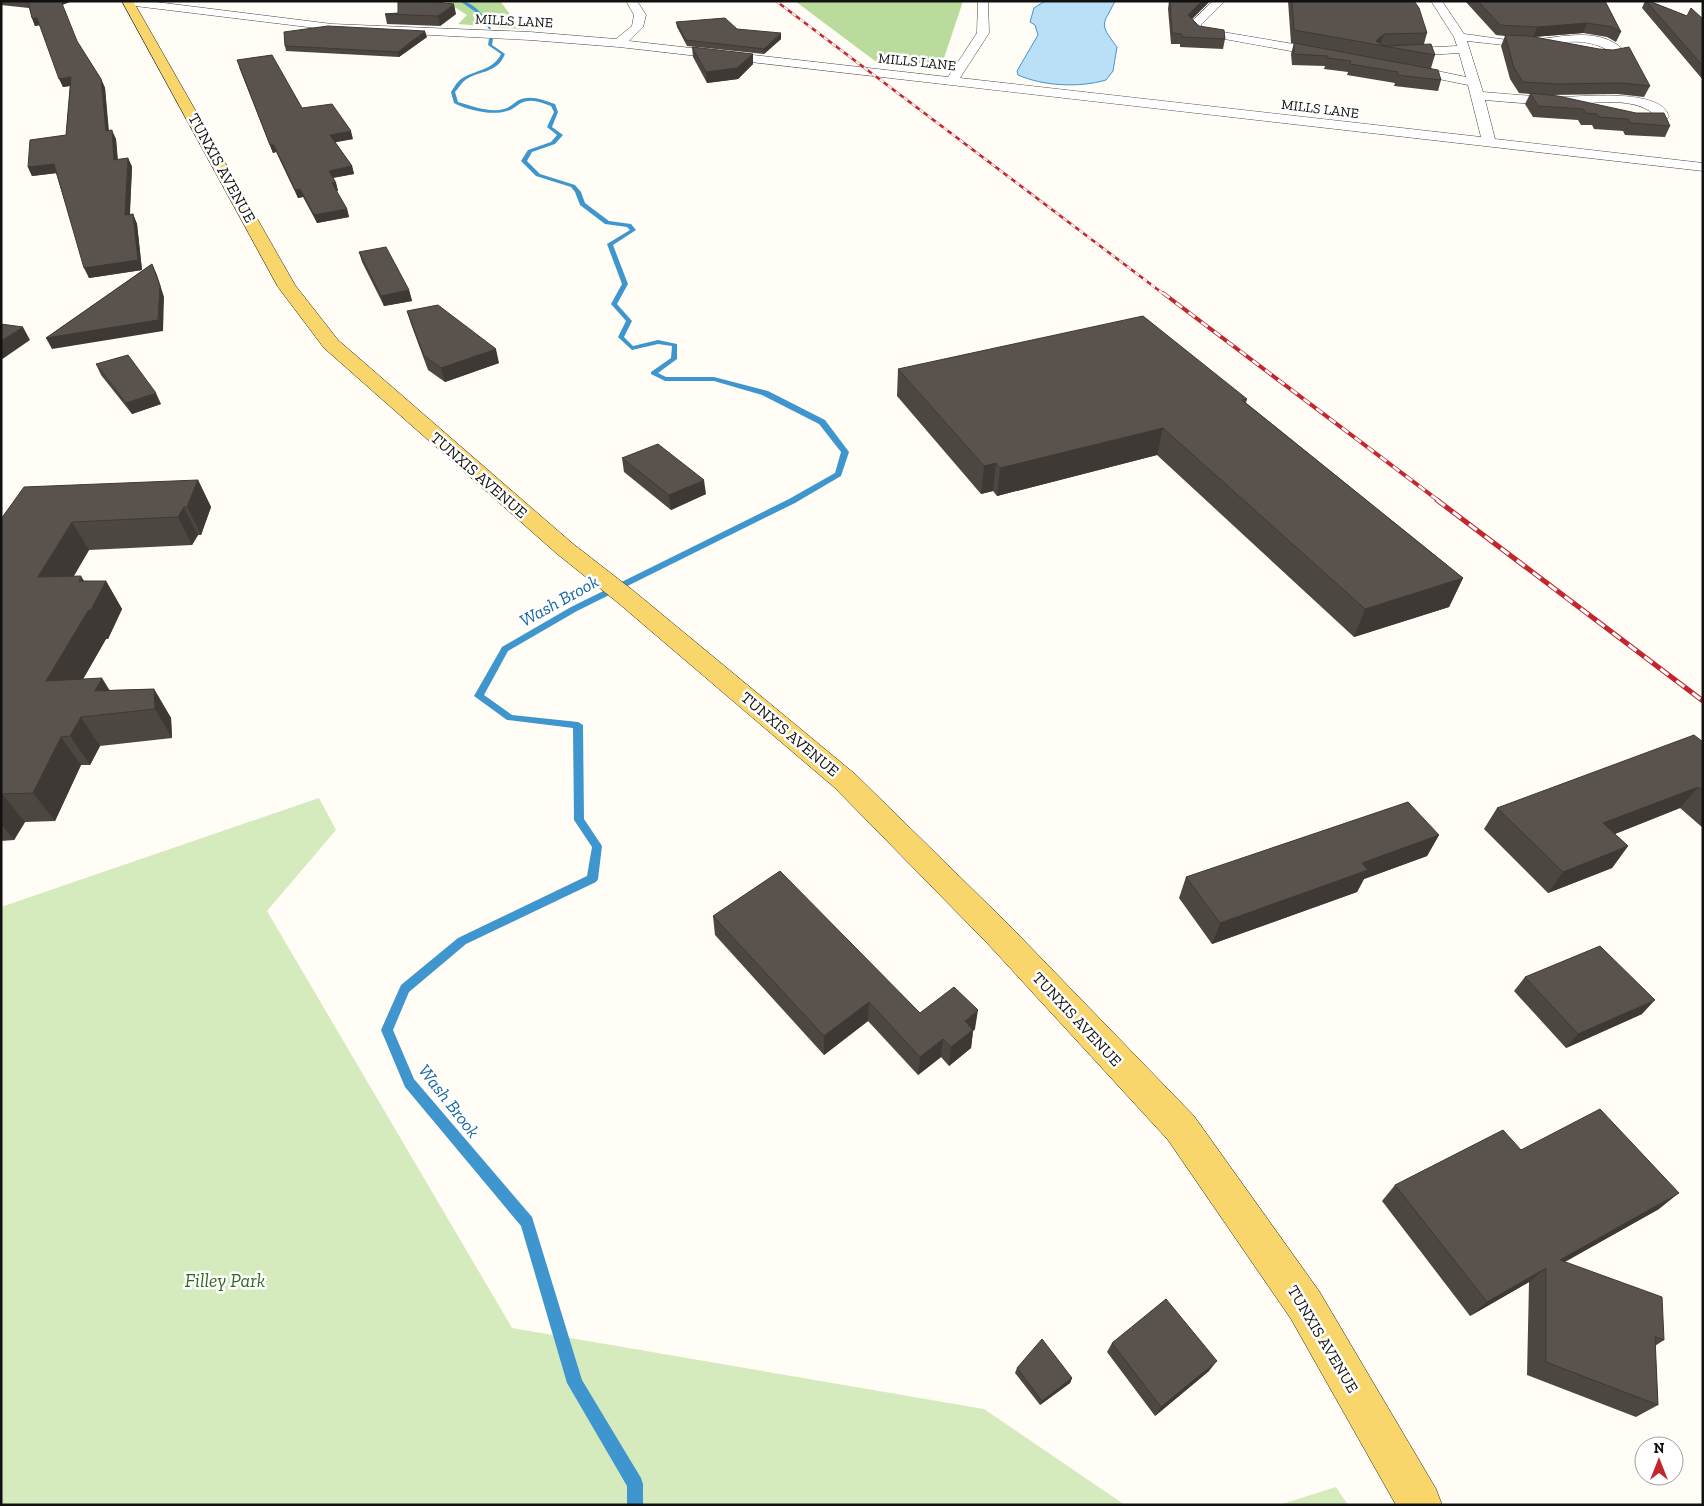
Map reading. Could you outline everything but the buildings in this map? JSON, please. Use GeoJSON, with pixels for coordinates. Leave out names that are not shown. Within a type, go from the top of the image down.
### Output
{"type":"FeatureCollection","features":[{"type":"Feature","properties":{"kind":"main road","name":"TUNXIS AVENUE"},"geometry":{"type":"LineString","coordinates":[[127,2],[287,287],[331,344],[564,548],[616,589],[845,781],[999,935],[1181,1128],[1305,1305],[1420,1505]]}},
{"type":"Feature","properties":{"kind":"street"},"geometry":{"type":"LineString","coordinates":[[619,43],[637,27],[640,15],[631,1]]}},
{"type":"Feature","properties":{"kind":"street"},"geometry":{"type":"LineString","coordinates":[[952,81],[983,33],[983,1]]}},
{"type":"Feature","properties":{"kind":"street"},"geometry":{"type":"LineString","coordinates":[[1220,1],[1194,25],[1200,32],[1338,56]]}},
{"type":"Feature","properties":{"kind":"street","name":"MILLS LANE"},"geometry":{"type":"LineString","coordinates":[[127,2],[332,27],[530,36],[619,43],[1703,167]]}},
{"type":"Feature","properties":{"kind":"street"},"geometry":{"type":"LineString","coordinates":[[1423,6],[1439,5],[1462,43],[1489,143]]}},
{"type":"Feature","properties":{"kind":"street"},"geometry":{"type":"LineString","coordinates":[[1386,53],[1462,43],[1532,43],[1573,52],[1606,56],[1622,54],[1610,44],[1599,39],[1554,38],[1532,43]]}},
{"type":"Feature","properties":{"kind":"street"},"geometry":{"type":"LineString","coordinates":[[1396,67],[1475,88],[1652,120],[1662,117],[1661,112],[1655,107],[1640,101],[1554,101]]}},
{"type":"Feature","properties":{"kind":"green space"},"geometry":{"type":"Polygon","coordinates":[[[445,1],[500,1],[521,29],[458,24],[467,15],[445,1]]]}},
{"type":"Feature","properties":{"kind":"green space"},"geometry":{"type":"Polygon","coordinates":[[[795,1],[963,1],[941,67],[875,61],[795,1]]]}},
{"type":"Feature","properties":{"kind":"green space","name":"Filley Park"},"geometry":{"type":"Polygon","coordinates":[[[319,798],[336,830],[267,911],[512,1328],[984,1409],[1125,1505],[1,1505],[1,907],[319,798]]]}},
{"type":"Feature","properties":{"kind":"green space"},"geometry":{"type":"Polygon","coordinates":[[[1336,1487],[1348,1505],[1279,1505],[1336,1487]]]}},
{"type":"Feature","properties":{"kind":"water"},"geometry":{"type":"Polygon","coordinates":[[[1045,1],[1115,1],[1104,24],[1107,33],[1117,47],[1113,71],[1106,80],[1095,83],[1061,85],[1038,82],[1018,75],[1017,71],[1038,35],[1035,25],[1030,22],[1034,8],[1045,1]]]}},
{"type":"Feature","properties":{"kind":"waterway","name":"Wash Brook"},"geometry":{"type":"LineString","coordinates":[[462,1],[478,12],[490,28]]}},
{"type":"Feature","properties":{"kind":"waterway","name":"Wash Brook"},"geometry":{"type":"LineString","coordinates":[[491,39],[490,45],[503,54],[500,60],[491,68],[465,78],[460,82],[453,92],[456,103],[490,111],[506,110],[520,101],[529,99],[553,105],[556,112],[549,127],[560,135],[553,143],[530,151],[524,161],[538,175],[573,186],[578,192],[582,204],[607,223],[629,225],[633,230],[610,244],[625,284],[614,304],[629,321],[621,337],[632,348],[658,342],[675,345],[674,359],[653,373],[665,379],[714,379],[765,393],[822,422],[845,452],[838,474],[792,501],[574,609],[505,649],[479,696],[510,718],[578,725],[579,820],[597,846],[592,879],[462,941],[405,989],[387,1030],[409,1083],[527,1222],[575,1383],[635,1484],[635,1505]]}},
{"type":"Feature","properties":{"kind":"railway"},"geometry":{"type":"LineString","coordinates":[[776,1],[1165,295]]}},
{"type":"Feature","properties":{"kind":"railway"},"geometry":{"type":"LineString","coordinates":[[1163,293],[1439,501]]}},
{"type":"Feature","properties":{"kind":"railway"},"geometry":{"type":"LineString","coordinates":[[1437,500],[1703,701]]}}]}
